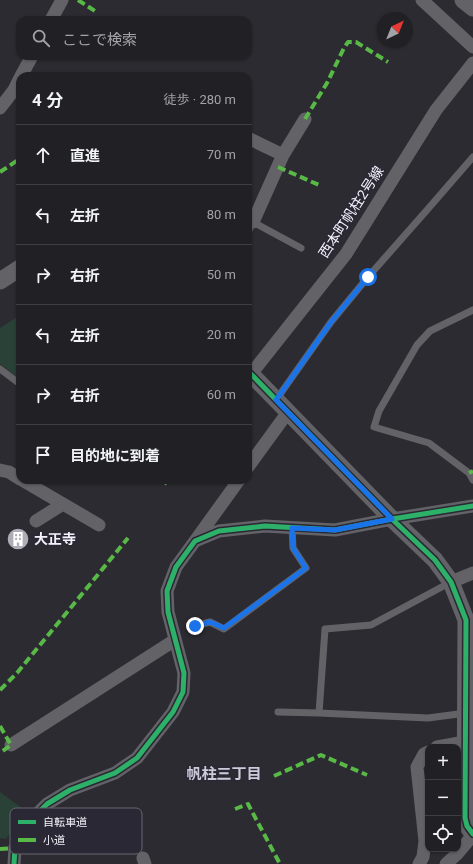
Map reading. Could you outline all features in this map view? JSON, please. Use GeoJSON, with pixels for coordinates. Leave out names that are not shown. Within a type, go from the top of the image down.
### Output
{"type":"FeatureCollection","features":[{"type":"Feature","properties":{"kind":"street"},"geometry":{"type":"LineString","coordinates":[[53,16],[62,0]]}},
{"type":"Feature","properties":{"kind":"street"},"geometry":{"type":"LineString","coordinates":[[422,0],[473,46]]}},
{"type":"Feature","properties":{"kind":"street"},"geometry":{"type":"LineString","coordinates":[[463,0],[473,8]]}},
{"type":"Feature","properties":{"kind":"street"},"geometry":{"type":"LineString","coordinates":[[24,72],[30,60]]}},
{"type":"Feature","properties":{"kind":"street","name":"西本町帆柱2号線"},"geometry":{"type":"LineString","coordinates":[[252,368],[346,254],[436,110],[472,68]]}},
{"type":"Feature","properties":{"kind":"street"},"geometry":{"type":"LineString","coordinates":[[0,108],[16,86]]}},
{"type":"Feature","properties":{"kind":"street"},"geometry":{"type":"LineString","coordinates":[[252,220],[283,155],[305,119]]}},
{"type":"Feature","properties":{"kind":"street"},"geometry":{"type":"LineString","coordinates":[[252,140],[283,155]]}},
{"type":"Feature","properties":{"kind":"street"},"geometry":{"type":"LineString","coordinates":[[0,281],[16,271]]}},
{"type":"Feature","properties":{"kind":"street"},"geometry":{"type":"LineString","coordinates":[[252,375],[392,519],[435,560],[451,582],[466,620],[469,717],[465,742],[465,818],[467,826],[473,834],[457,854],[446,864]]}},
{"type":"Feature","properties":{"kind":"street"},"geometry":{"type":"LineString","coordinates":[[252,460],[282,406]]}},
{"type":"Feature","properties":{"kind":"street"},"geometry":{"type":"LineString","coordinates":[[0,470],[9,472],[16,476]]}},
{"type":"Feature","properties":{"kind":"street"},"geometry":{"type":"LineString","coordinates":[[29,484],[99,525]]}},
{"type":"Feature","properties":{"kind":"street"},"geometry":{"type":"LineString","coordinates":[[43,808],[70,790],[115,773],[137,758],[173,712],[183,692],[184,672],[168,612],[167,591],[176,566],[195,542],[235,484]]}},
{"type":"Feature","properties":{"kind":"street"},"geometry":{"type":"LineString","coordinates":[[36,521],[63,504]]}},
{"type":"Feature","properties":{"kind":"street"},"geometry":{"type":"LineString","coordinates":[[195,542],[219,531],[265,526],[335,530],[473,506]]}},
{"type":"Feature","properties":{"kind":"street"},"geometry":{"type":"LineString","coordinates":[[451,582],[473,573]]}},
{"type":"Feature","properties":{"kind":"street"},"geometry":{"type":"LineString","coordinates":[[11,745],[175,640]]}},
{"type":"Feature","properties":{"kind":"street"},"geometry":{"type":"LineString","coordinates":[[454,744],[465,742]]}},
{"type":"Feature","properties":{"kind":"street"},"geometry":{"type":"LineString","coordinates":[[419,864],[423,858],[425,840],[417,767],[425,754]]}},
{"type":"Feature","properties":{"kind":"street"},"geometry":{"type":"LineString","coordinates":[[14,864],[15,854]]}},
{"type":"Feature","properties":{"kind":"lane"},"geometry":{"type":"LineString","coordinates":[[282,406],[331,322],[473,156]]}},
{"type":"Feature","properties":{"kind":"lane"},"geometry":{"type":"LineString","coordinates":[[252,225],[301,248]]}},
{"type":"Feature","properties":{"kind":"lane"},"geometry":{"type":"LineString","coordinates":[[473,310],[430,331],[417,345],[379,411],[374,427],[429,442],[469,473],[473,480]]}},
{"type":"Feature","properties":{"kind":"lane"},"geometry":{"type":"LineString","coordinates":[[0,369],[16,381]]}},
{"type":"Feature","properties":{"kind":"lane"},"geometry":{"type":"LineString","coordinates":[[195,626],[210,622],[224,628],[306,568],[293,548],[292,528]]}},
{"type":"Feature","properties":{"kind":"lane"},"geometry":{"type":"LineString","coordinates":[[319,713],[325,629],[371,625],[451,582]]}},
{"type":"Feature","properties":{"kind":"lane"},"geometry":{"type":"LineString","coordinates":[[278,712],[428,718],[469,717]]}},
{"type":"Feature","properties":{"kind":"green space"},"geometry":{"type":"Polygon","coordinates":[[[16,318],[16,376],[0,364],[0,328],[16,318]]]}},
{"type":"Feature","properties":{"kind":"green space"},"geometry":{"type":"Polygon","coordinates":[[[0,792],[22,808],[10,808],[10,833],[6,839],[0,838],[0,792]]]}},
{"type":"Feature","properties":{"kind":"marked path"},"geometry":{"type":"LineString","coordinates":[[78,0],[98,13]]}},
{"type":"Feature","properties":{"kind":"marked path"},"geometry":{"type":"LineString","coordinates":[[305,119],[327,83],[348,42],[356,42],[388,62]]}},
{"type":"Feature","properties":{"kind":"marked path"},"geometry":{"type":"LineString","coordinates":[[0,172],[16,161]]}},
{"type":"Feature","properties":{"kind":"marked path"},"geometry":{"type":"LineString","coordinates":[[278,167],[319,185]]}},
{"type":"Feature","properties":{"kind":"marked path"},"geometry":{"type":"LineString","coordinates":[[469,473],[473,471]]}},
{"type":"Feature","properties":{"kind":"marked path"},"geometry":{"type":"LineString","coordinates":[[0,690],[17,673],[128,538]]}},
{"type":"Feature","properties":{"kind":"marked path"},"geometry":{"type":"LineString","coordinates":[[0,726],[11,745],[0,753]]}},
{"type":"Feature","properties":{"kind":"marked path"},"geometry":{"type":"LineString","coordinates":[[274,776],[321,755],[367,775]]}},
{"type":"Feature","properties":{"kind":"marked path"},"geometry":{"type":"LineString","coordinates":[[235,809],[248,804],[280,864]]}},
{"type":"Feature","properties":{"kind":"marked path"},"geometry":{"type":"LineString","coordinates":[[0,849],[10,848]]}},
{"type":"Feature","properties":{"kind":"cycle path"},"geometry":{"type":"LineString","coordinates":[[252,375],[392,519],[435,560],[451,582],[466,620],[465,818],[467,826],[473,834]]}},
{"type":"Feature","properties":{"kind":"cycle path"},"geometry":{"type":"LineString","coordinates":[[43,808],[70,790],[115,773],[137,758],[173,712],[183,692],[184,673],[168,612],[167,591],[176,567],[195,541],[219,531],[265,526],[335,530],[473,506]]}},
{"type":"Feature","properties":{"kind":"cycle path"},"geometry":{"type":"LineString","coordinates":[[14,864],[15,854]]}},
{"type":"Feature","properties":{"kind":"place","name":"大正寺"},"geometry":{"type":"Point","coordinates":[18,539]}},
{"type":"Feature","properties":{"kind":"district","name":"帆柱三丁目"},"geometry":{"type":"Point","coordinates":[224,774]}},
{"type":"Feature","properties":{"kind":"route"},"geometry":{"type":"LineString","coordinates":[[195,626],[210,622],[224,628],[306,568],[293,548],[292,528],[335,530],[392,519],[276,400],[331,322],[368,277]]}}]}
